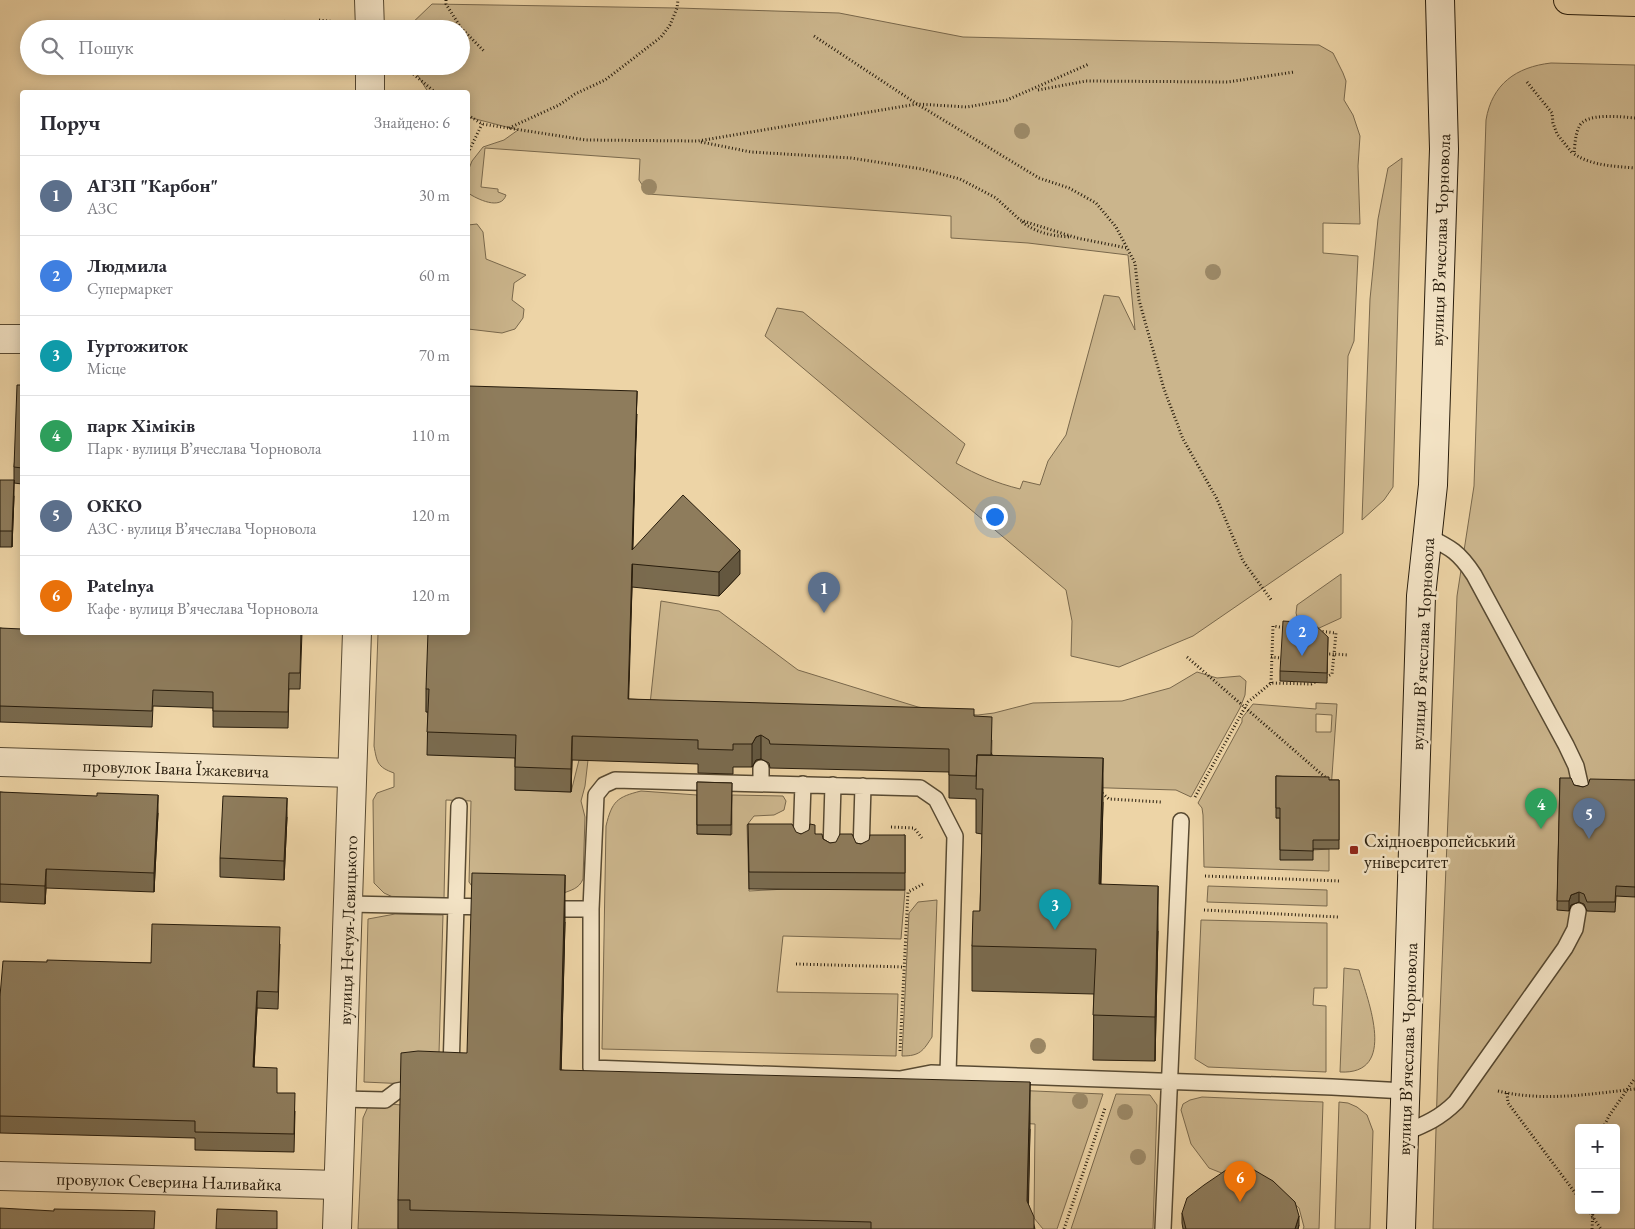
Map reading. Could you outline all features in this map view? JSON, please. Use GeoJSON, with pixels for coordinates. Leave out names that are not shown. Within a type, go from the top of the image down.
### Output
{"type":"FeatureCollection","features":[{"type":"Feature","properties":{"kind":"main road"},"geometry":{"type":"LineString","coordinates":[[1568,0],[1635,2]]}},
{"type":"Feature","properties":{"kind":"street"},"geometry":{"type":"LineString","coordinates":[[369,0],[370,20]]}},
{"type":"Feature","properties":{"kind":"street","name":"вулиця Вʼячеслава Чорновола"},"geometry":{"type":"LineString","coordinates":[[1402,1229],[1421,596],[1433,484],[1444,149],[1440,0]]}},
{"type":"Feature","properties":{"kind":"street"},"geometry":{"type":"LineString","coordinates":[[370,75],[370,90]]}},
{"type":"Feature","properties":{"kind":"street"},"geometry":{"type":"LineString","coordinates":[[0,339],[20,340]]}},
{"type":"Feature","properties":{"kind":"street","name":"вулиця Нечуя-Левицького"},"geometry":{"type":"LineString","coordinates":[[337,1229],[357,635]]}},
{"type":"Feature","properties":{"kind":"street","name":"провулок Івана Їжакевича"},"geometry":{"type":"LineString","coordinates":[[0,762],[352,773]]}},
{"type":"Feature","properties":{"kind":"street","name":"провулок Северина Наливайка"},"geometry":{"type":"LineString","coordinates":[[0,1176],[338,1185]]}},
{"type":"Feature","properties":{"kind":"lane"},"geometry":{"type":"LineString","coordinates":[[1427,536],[1454,550],[1465,560],[1566,745],[1576,766],[1582,788]]}},
{"type":"Feature","properties":{"kind":"lane"},"geometry":{"type":"LineString","coordinates":[[761,768],[761,783]]}},
{"type":"Feature","properties":{"kind":"lane"},"geometry":{"type":"LineString","coordinates":[[948,1074],[955,836],[936,799],[920,788],[615,780],[604,785],[596,795],[591,910],[591,1068],[900,1079],[931,1073],[948,1074],[1115,1079],[1332,1087],[1406,1091]]}},
{"type":"Feature","properties":{"kind":"lane"},"geometry":{"type":"LineString","coordinates":[[801,842],[803,784]]}},
{"type":"Feature","properties":{"kind":"lane"},"geometry":{"type":"LineString","coordinates":[[830,851],[833,785]]}},
{"type":"Feature","properties":{"kind":"lane"},"geometry":{"type":"LineString","coordinates":[[861,852],[863,786]]}},
{"type":"Feature","properties":{"kind":"lane"},"geometry":{"type":"LineString","coordinates":[[341,1099],[385,1100],[397,1091],[429,1086],[443,1080],[451,1070],[459,806]]}},
{"type":"Feature","properties":{"kind":"lane"},"geometry":{"type":"LineString","coordinates":[[1163,1229],[1177,908],[1184,817]]}},
{"type":"Feature","properties":{"kind":"lane"},"geometry":{"type":"LineString","coordinates":[[348,904],[502,908]]}},
{"type":"Feature","properties":{"kind":"lane"},"geometry":{"type":"LineString","coordinates":[[530,908],[591,910]]}},
{"type":"Feature","properties":{"kind":"lane"},"geometry":{"type":"LineString","coordinates":[[1404,1133],[1433,1121],[1456,1102],[1565,948],[1575,930],[1578,911]]}},
{"type":"Feature","properties":{"kind":"path"},"geometry":{"type":"LineString","coordinates":[[446,0],[446,4],[457,20]]}},
{"type":"Feature","properties":{"kind":"path"},"geometry":{"type":"LineString","coordinates":[[509,128],[559,105],[574,94],[618,72],[661,37],[674,16],[678,0]]}},
{"type":"Feature","properties":{"kind":"path"},"geometry":{"type":"LineString","coordinates":[[470,36],[484,51]]}},
{"type":"Feature","properties":{"kind":"path"},"geometry":{"type":"LineString","coordinates":[[814,36],[918,104],[1039,178],[1069,188],[1096,203],[1116,227],[1135,263],[1140,300],[1164,389],[1183,439],[1217,499],[1243,561],[1272,601]]}},
{"type":"Feature","properties":{"kind":"path"},"geometry":{"type":"LineString","coordinates":[[698,142],[918,104],[967,107],[1006,100],[1032,91],[1089,64]]}},
{"type":"Feature","properties":{"kind":"path"},"geometry":{"type":"LineString","coordinates":[[1032,91],[1086,82],[1228,82],[1294,72]]}},
{"type":"Feature","properties":{"kind":"path"},"geometry":{"type":"LineString","coordinates":[[414,75],[433,90]]}},
{"type":"Feature","properties":{"kind":"path"},"geometry":{"type":"LineString","coordinates":[[1526,82],[1552,112],[1557,134],[1574,154],[1598,165],[1635,168]]}},
{"type":"Feature","properties":{"kind":"path"},"geometry":{"type":"LineString","coordinates":[[470,117],[482,124],[586,140],[698,142],[751,152],[851,158],[922,169],[960,179],[996,198],[1034,230],[1056,236],[1128,248]]}},
{"type":"Feature","properties":{"kind":"path"},"geometry":{"type":"LineString","coordinates":[[1574,154],[1579,126],[1582,122],[1595,117],[1635,118]]}},
{"type":"Feature","properties":{"kind":"path"},"geometry":{"type":"LineString","coordinates":[[470,149],[482,124]]}},
{"type":"Feature","properties":{"kind":"path"},"geometry":{"type":"LineString","coordinates":[[1271,683],[1273,626],[1291,628]]}},
{"type":"Feature","properties":{"kind":"path"},"geometry":{"type":"LineString","coordinates":[[1093,793],[1102,794],[1109,799],[1170,802],[1184,817],[1248,702],[1271,683],[1312,684],[1332,674],[1336,633],[1318,631]]}},
{"type":"Feature","properties":{"kind":"path"},"geometry":{"type":"LineString","coordinates":[[1320,654],[1348,655]]}},
{"type":"Feature","properties":{"kind":"path"},"geometry":{"type":"LineString","coordinates":[[1187,657],[1330,782]]}},
{"type":"Feature","properties":{"kind":"path"},"geometry":{"type":"LineString","coordinates":[[1271,657],[1281,658]]}},
{"type":"Feature","properties":{"kind":"path"},"geometry":{"type":"LineString","coordinates":[[862,826],[914,828],[926,843]]}},
{"type":"Feature","properties":{"kind":"path"},"geometry":{"type":"LineString","coordinates":[[1179,874],[1340,881]]}},
{"type":"Feature","properties":{"kind":"path"},"geometry":{"type":"LineString","coordinates":[[900,1079],[899,1056],[908,892],[925,884],[925,876]]}},
{"type":"Feature","properties":{"kind":"path"},"geometry":{"type":"LineString","coordinates":[[1177,908],[1338,917]]}},
{"type":"Feature","properties":{"kind":"path"},"geometry":{"type":"LineString","coordinates":[[796,964],[904,967]]}},
{"type":"Feature","properties":{"kind":"path"},"geometry":{"type":"LineString","coordinates":[[1605,1124],[1635,1078]]}},
{"type":"Feature","properties":{"kind":"path"},"geometry":{"type":"LineString","coordinates":[[1064,1229],[1115,1079]]}},
{"type":"Feature","properties":{"kind":"path"},"geometry":{"type":"LineString","coordinates":[[1492,1090],[1524,1096],[1566,1096],[1635,1090]]}},
{"type":"Feature","properties":{"kind":"path"},"geometry":{"type":"LineString","coordinates":[[1506,1093],[1508,1103],[1575,1193]]}},
{"type":"Feature","properties":{"kind":"path"},"geometry":{"type":"LineString","coordinates":[[1591,1214],[1601,1229]]}},
{"type":"Feature","properties":{"kind":"path"},"geometry":{"type":"LineString","coordinates":[[1592,1229],[1593,1217]]}},
{"type":"Feature","properties":{"kind":"shaded area"},"geometry":{"type":"Polygon","coordinates":[[[432,4],[677,8],[839,13],[963,37],[1319,45],[1333,53],[1343,73],[1346,81],[1344,100],[1353,115],[1360,136],[1358,166],[1360,224],[1323,223],[1323,253],[1358,256],[1354,341],[1348,356],[1343,533],[1193,636],[1119,667],[1071,656],[1072,621],[1066,590],[765,336],[777,308],[803,312],[965,444],[956,463],[987,478],[1020,489],[1023,481],[1040,485],[1048,461],[1066,435],[1104,295],[1119,297],[1135,330],[1128,255],[1028,243],[951,238],[951,216],[648,194],[639,180],[640,159],[485,148],[481,187],[498,189],[498,192],[506,195],[499,202],[488,202],[470,194],[470,166],[472,161],[483,147],[504,140],[518,130],[470,118],[470,90],[427,90],[418,75],[470,75],[470,20],[415,20],[432,4]]]}},
{"type":"Feature","properties":{"kind":"shaded area"},"geometry":{"type":"Polygon","coordinates":[[[1551,63],[1635,65],[1635,1229],[1433,1229],[1457,596],[1474,486],[1486,120],[1489,107],[1500,87],[1517,73],[1551,63]]]}},
{"type":"Feature","properties":{"kind":"shaded area"},"geometry":{"type":"Polygon","coordinates":[[[1402,158],[1393,487],[1384,500],[1362,520],[1370,299],[1378,219],[1388,168],[1402,158]]]}},
{"type":"Feature","properties":{"kind":"shaded area"},"geometry":{"type":"Polygon","coordinates":[[[477,224],[483,232],[486,259],[526,275],[514,283],[512,300],[524,309],[523,318],[515,329],[502,333],[470,329],[470,225],[477,224]]]}},
{"type":"Feature","properties":{"kind":"shaded area"},"geometry":{"type":"Polygon","coordinates":[[[1341,574],[1341,618],[1317,629],[1312,629],[1298,620],[1296,613],[1297,605],[1341,574]]]}},
{"type":"Feature","properties":{"kind":"shaded area"},"geometry":{"type":"Polygon","coordinates":[[[661,601],[719,611],[798,670],[918,707],[960,714],[978,715],[994,713],[1033,703],[1122,701],[1170,688],[1197,672],[1217,678],[1240,676],[1246,681],[1245,695],[1240,708],[1191,797],[1176,790],[1043,786],[991,800],[992,740],[648,723],[661,601]]]}},
{"type":"Feature","properties":{"kind":"shaded area"},"geometry":{"type":"Polygon","coordinates":[[[378,635],[429,635],[426,712],[516,758],[515,790],[571,792],[579,760],[588,760],[581,801],[585,817],[583,879],[577,887],[561,894],[476,892],[469,882],[471,801],[446,800],[444,899],[395,898],[384,893],[374,883],[373,800],[377,793],[394,787],[394,773],[381,766],[374,746],[378,635]]]}},
{"type":"Feature","properties":{"kind":"shaded area"},"geometry":{"type":"Polygon","coordinates":[[[1316,703],[1337,704],[1331,790],[1276,818],[1280,818],[1312,860],[1313,850],[1329,849],[1329,871],[1204,867],[1203,815],[1202,808],[1198,803],[1242,722],[1242,718],[1253,704],[1316,709],[1316,703]],[[1316,714],[1316,732],[1331,732],[1332,715],[1316,714]]]}},
{"type":"Feature","properties":{"kind":"shaded area"},"geometry":{"type":"Polygon","coordinates":[[[641,791],[697,795],[697,834],[732,834],[732,795],[783,796],[786,801],[784,810],[774,815],[754,816],[747,825],[749,891],[786,889],[905,890],[901,939],[783,936],[777,992],[898,994],[896,1056],[602,1049],[606,826],[613,806],[617,801],[626,795],[641,791]]]}},
{"type":"Feature","properties":{"kind":"shaded area"},"geometry":{"type":"Polygon","coordinates":[[[1208,886],[1327,890],[1327,906],[1207,902],[1208,886]]]}},
{"type":"Feature","properties":{"kind":"shaded area"},"geometry":{"type":"Polygon","coordinates":[[[937,900],[932,1037],[917,1054],[902,1056],[909,913],[918,902],[937,900]]]}},
{"type":"Feature","properties":{"kind":"shaded area"},"geometry":{"type":"Polygon","coordinates":[[[395,914],[443,915],[439,1053],[408,1084],[364,1082],[368,919],[395,914]]]}},
{"type":"Feature","properties":{"kind":"shaded area"},"geometry":{"type":"Polygon","coordinates":[[[1201,920],[1327,923],[1327,988],[1314,988],[1313,1005],[1326,1006],[1326,1072],[1208,1067],[1195,1059],[1201,920]]]}},
{"type":"Feature","properties":{"kind":"shaded area"},"geometry":{"type":"Polygon","coordinates":[[[1344,968],[1359,970],[1368,999],[1375,1034],[1374,1049],[1369,1062],[1358,1070],[1340,1072],[1344,968]]]}},
{"type":"Feature","properties":{"kind":"shaded area"},"geometry":{"type":"Polygon","coordinates":[[[1012,1090],[1103,1094],[1057,1229],[1043,1229],[1034,1218],[1035,1124],[969,1121],[1012,1090]]]}},
{"type":"Feature","properties":{"kind":"shaded area"},"geometry":{"type":"Polygon","coordinates":[[[1116,1094],[1150,1095],[1157,1105],[1153,1229],[1071,1229],[1116,1094]]]}},
{"type":"Feature","properties":{"kind":"shaded area"},"geometry":{"type":"Polygon","coordinates":[[[1202,1097],[1323,1102],[1319,1229],[1303,1229],[1299,1208],[1274,1186],[1224,1174],[1209,1168],[1191,1144],[1181,1110],[1183,1104],[1202,1097]]]}},
{"type":"Feature","properties":{"kind":"shaded area"},"geometry":{"type":"Polygon","coordinates":[[[370,1102],[401,1105],[398,1229],[358,1229],[363,1118],[370,1102]]]}},
{"type":"Feature","properties":{"kind":"shaded area"},"geometry":{"type":"Polygon","coordinates":[[[1339,1102],[1357,1107],[1367,1115],[1373,1131],[1370,1229],[1335,1229],[1339,1102]]]}},
{"type":"Feature","properties":{"kind":"building"},"geometry":{"type":"Polygon","coordinates":[[[17,385],[20,385],[20,468],[14,467],[17,385]]]}},
{"type":"Feature","properties":{"kind":"building"},"geometry":{"type":"Polygon","coordinates":[[[470,386],[637,391],[632,550],[683,495],[740,550],[719,572],[632,564],[628,699],[974,709],[974,716],[992,717],[991,755],[977,755],[976,776],[949,775],[949,749],[770,744],[769,740],[761,735],[756,737],[752,744],[733,744],[733,750],[698,749],[698,740],[572,736],[571,769],[515,767],[516,735],[427,732],[429,689],[426,689],[428,635],[470,635],[470,386]]]}},
{"type":"Feature","properties":{"kind":"building"},"geometry":{"type":"Polygon","coordinates":[[[0,480],[14,480],[12,531],[0,531],[0,480]]]}},
{"type":"Feature","properties":{"kind":"building"},"geometry":{"type":"Polygon","coordinates":[[[1283,621],[1313,623],[1328,637],[1327,673],[1280,671],[1283,621]]]}},
{"type":"Feature","properties":{"kind":"building"},"geometry":{"type":"Polygon","coordinates":[[[0,628],[20,629],[20,635],[301,635],[300,673],[289,673],[288,712],[213,711],[213,692],[153,690],[152,711],[0,706],[0,628]]]}},
{"type":"Feature","properties":{"kind":"building"},"geometry":{"type":"Polygon","coordinates":[[[977,755],[1103,758],[1099,884],[1158,886],[1155,1017],[1093,1015],[1096,949],[972,946],[973,911],[980,911],[983,789],[976,789],[977,755]]]}},
{"type":"Feature","properties":{"kind":"building"},"geometry":{"type":"Polygon","coordinates":[[[1276,776],[1329,777],[1329,780],[1339,780],[1339,840],[1313,840],[1313,851],[1280,850],[1280,808],[1276,808],[1276,776]]]}},
{"type":"Feature","properties":{"kind":"building"},"geometry":{"type":"Polygon","coordinates":[[[1560,778],[1571,778],[1574,785],[1583,787],[1588,785],[1590,779],[1635,780],[1635,887],[1616,886],[1615,902],[1587,902],[1584,894],[1579,892],[1571,895],[1569,901],[1557,901],[1560,778]]]}},
{"type":"Feature","properties":{"kind":"building"},"geometry":{"type":"Polygon","coordinates":[[[697,782],[732,783],[731,825],[697,825],[697,782]]]}},
{"type":"Feature","properties":{"kind":"building"},"geometry":{"type":"Polygon","coordinates":[[[0,792],[97,796],[97,793],[158,795],[154,873],[46,869],[45,886],[0,884],[0,792]]]}},
{"type":"Feature","properties":{"kind":"building"},"geometry":{"type":"Polygon","coordinates":[[[223,796],[287,798],[284,861],[220,858],[223,796]]]}},
{"type":"Feature","properties":{"kind":"building"},"geometry":{"type":"Polygon","coordinates":[[[748,824],[792,824],[796,832],[801,834],[809,830],[810,824],[815,825],[815,834],[822,834],[823,839],[830,843],[836,842],[840,834],[852,834],[856,843],[861,844],[869,840],[870,835],[905,835],[905,873],[749,872],[748,824]]]}},
{"type":"Feature","properties":{"kind":"building"},"geometry":{"type":"Polygon","coordinates":[[[472,873],[565,875],[560,1070],[1030,1082],[1027,1201],[1034,1217],[1034,1229],[871,1229],[871,1222],[410,1210],[410,1200],[398,1200],[401,1053],[418,1051],[467,1053],[472,873]]]}},
{"type":"Feature","properties":{"kind":"building"},"geometry":{"type":"Polygon","coordinates":[[[152,924],[280,927],[278,992],[257,991],[253,1067],[277,1068],[277,1093],[295,1093],[294,1134],[195,1132],[195,1121],[0,1116],[0,996],[3,961],[47,962],[47,960],[151,963],[152,924]]]}},
{"type":"Feature","properties":{"kind":"building"},"geometry":{"type":"Polygon","coordinates":[[[1232,1166],[1249,1167],[1273,1181],[1295,1202],[1299,1216],[1295,1229],[1186,1229],[1182,1213],[1187,1198],[1232,1166]]]}},
{"type":"Feature","properties":{"kind":"building"},"geometry":{"type":"Polygon","coordinates":[[[0,1208],[54,1211],[54,1209],[155,1211],[154,1229],[0,1229],[0,1208]]]}},
{"type":"Feature","properties":{"kind":"building"},"geometry":{"type":"Polygon","coordinates":[[[217,1209],[277,1211],[277,1229],[216,1229],[217,1209]]]}},
{"type":"Feature","properties":{"kind":"place","name":"АГЗП \"Карбон\""},"geometry":{"type":"Point","coordinates":[824,613]}},
{"type":"Feature","properties":{"kind":"place","name":"Людмила"},"geometry":{"type":"Point","coordinates":[1302,656]}},
{"type":"Feature","properties":{"kind":"place","name":"парк Хіміків"},"geometry":{"type":"Point","coordinates":[1541,829]}},
{"type":"Feature","properties":{"kind":"place","name":"ОККО"},"geometry":{"type":"Point","coordinates":[1589,839]}},
{"type":"Feature","properties":{"kind":"place","name":"Східноєвропейський університет"},"geometry":{"type":"Point","coordinates":[1354,850]}},
{"type":"Feature","properties":{"kind":"place","name":"Гуртожиток"},"geometry":{"type":"Point","coordinates":[1055,930]}},
{"type":"Feature","properties":{"kind":"place","name":"Patelnya"},"geometry":{"type":"Point","coordinates":[1240,1202]}}]}
